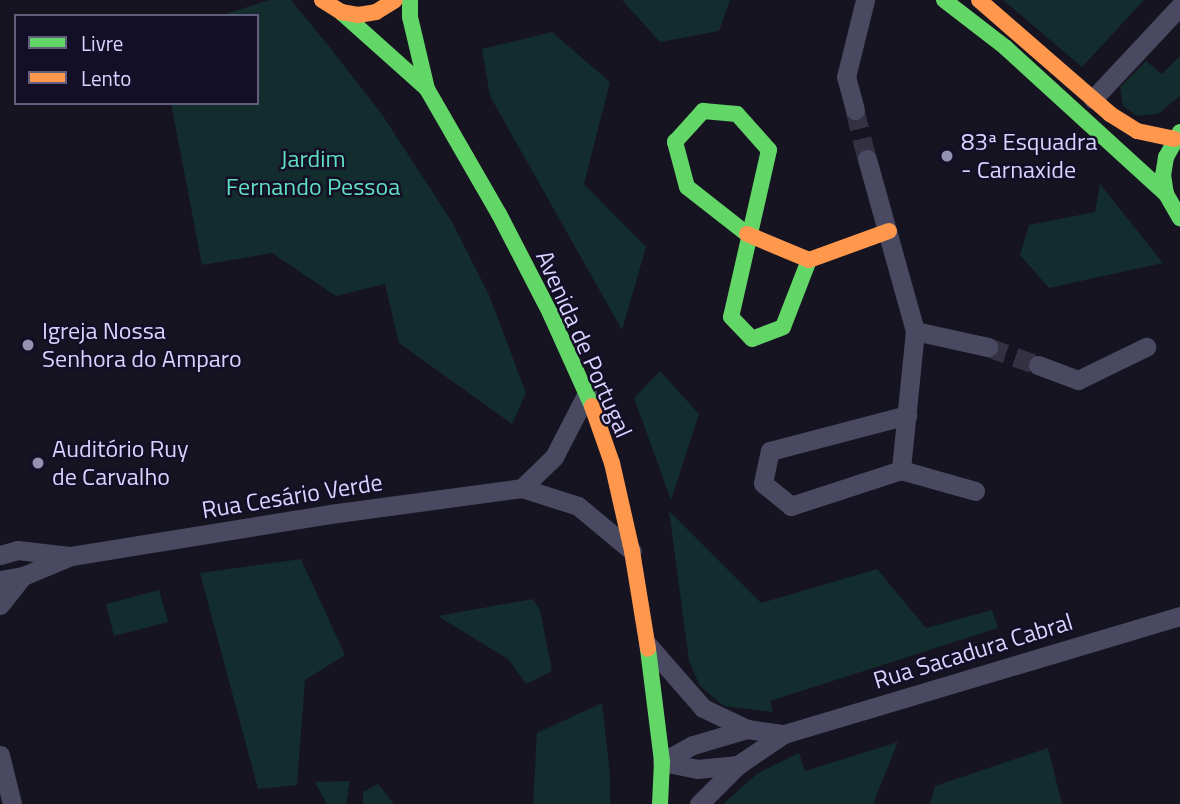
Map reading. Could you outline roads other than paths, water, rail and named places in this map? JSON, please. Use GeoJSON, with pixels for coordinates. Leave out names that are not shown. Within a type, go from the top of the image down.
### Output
{"type":"FeatureCollection","features":[{"type":"Feature","properties":{"kind":"street","name":"Avenida de Portugal"},"geometry":{"type":"LineString","coordinates":[[323,0],[341,12],[427,89]]}},
{"type":"Feature","properties":{"kind":"street"},"geometry":{"type":"LineString","coordinates":[[341,12],[358,15],[376,12],[395,0]]}},
{"type":"Feature","properties":{"kind":"street","name":"Avenida de Portugal"},"geometry":{"type":"LineString","coordinates":[[410,0],[410,17],[427,89],[499,214],[587,393],[612,463],[632,551],[647,644],[662,762],[660,804]]}},
{"type":"Feature","properties":{"kind":"street"},"geometry":{"type":"LineString","coordinates":[[855,110],[846,77],[865,0]]}},
{"type":"Feature","properties":{"kind":"street"},"geometry":{"type":"LineString","coordinates":[[944,0],[1005,47],[1166,194],[1180,218]]}},
{"type":"Feature","properties":{"kind":"street"},"geometry":{"type":"LineString","coordinates":[[979,0],[1093,99],[1137,131],[1177,136],[1166,157],[1163,176],[1166,194]]}},
{"type":"Feature","properties":{"kind":"street"},"geometry":{"type":"LineString","coordinates":[[1093,99],[1180,6]]}},
{"type":"Feature","properties":{"kind":"street"},"geometry":{"type":"LineString","coordinates":[[809,260],[783,327],[752,339],[731,317],[751,237],[769,150],[737,114],[703,111],[675,142],[687,187],[751,237],[809,260],[889,231]]}},
{"type":"Feature","properties":{"kind":"street"},"geometry":{"type":"LineString","coordinates":[[867,159],[915,331],[901,470]]}},
{"type":"Feature","properties":{"kind":"street"},"geometry":{"type":"LineString","coordinates":[[915,331],[988,347]]}},
{"type":"Feature","properties":{"kind":"street"},"geometry":{"type":"LineString","coordinates":[[1038,365],[1078,380],[1146,347]]}},
{"type":"Feature","properties":{"kind":"street"},"geometry":{"type":"LineString","coordinates":[[522,488],[554,457],[587,393]]}},
{"type":"Feature","properties":{"kind":"street"},"geometry":{"type":"LineString","coordinates":[[906,415],[771,452],[763,483],[791,506],[901,470],[975,491]]}},
{"type":"Feature","properties":{"kind":"street","name":"Rua Cesário Verde"},"geometry":{"type":"LineString","coordinates":[[0,580],[23,576],[71,556],[330,514],[522,488],[578,506],[632,551]]}},
{"type":"Feature","properties":{"kind":"street","name":"Rua Cesário Verde"},"geometry":{"type":"LineString","coordinates":[[6,548],[71,556]]}},
{"type":"Feature","properties":{"kind":"street","name":"Rua Cesário Verde"},"geometry":{"type":"LineString","coordinates":[[0,605],[23,576]]}},
{"type":"Feature","properties":{"kind":"street","name":"Rua Sacadura Cabral"},"geometry":{"type":"LineString","coordinates":[[699,804],[738,765],[784,734],[1179,615]]}},
{"type":"Feature","properties":{"kind":"street","name":"Rua Sacadura Cabral"},"geometry":{"type":"LineString","coordinates":[[647,644],[703,708],[747,729],[784,734]]}},
{"type":"Feature","properties":{"kind":"street","name":"Rua Sacadura Cabral"},"geometry":{"type":"LineString","coordinates":[[662,762],[692,746],[747,729]]}},
{"type":"Feature","properties":{"kind":"street"},"geometry":{"type":"LineString","coordinates":[[0,755],[12,804]]}},
{"type":"Feature","properties":{"kind":"street","name":"Rua Sacadura Cabral"},"geometry":{"type":"LineString","coordinates":[[662,762],[697,769],[738,765]]}},
{"type":"Feature","properties":{"kind":"tunnel"},"geometry":{"type":"LineString","coordinates":[[855,110],[867,159]]}},
{"type":"Feature","properties":{"kind":"tunnel"},"geometry":{"type":"LineString","coordinates":[[988,347],[1038,365]]}},
{"type":"Feature","properties":{"kind":"place","name":"83ª Esquadra - Carnaxide"},"geometry":{"type":"Point","coordinates":[947,156]}},
{"type":"Feature","properties":{"kind":"place","name":"Igreja Nossa Senhora do Amparo"},"geometry":{"type":"Point","coordinates":[28,345]}},
{"type":"Feature","properties":{"kind":"place","name":"Auditório Ruy de Carvalho"},"geometry":{"type":"Point","coordinates":[38,463]}},
{"type":"Feature","properties":{"kind":"park label","name":"Jardim Fernando Pessoa"},"geometry":{"type":"Point","coordinates":[313,173]}}]}
